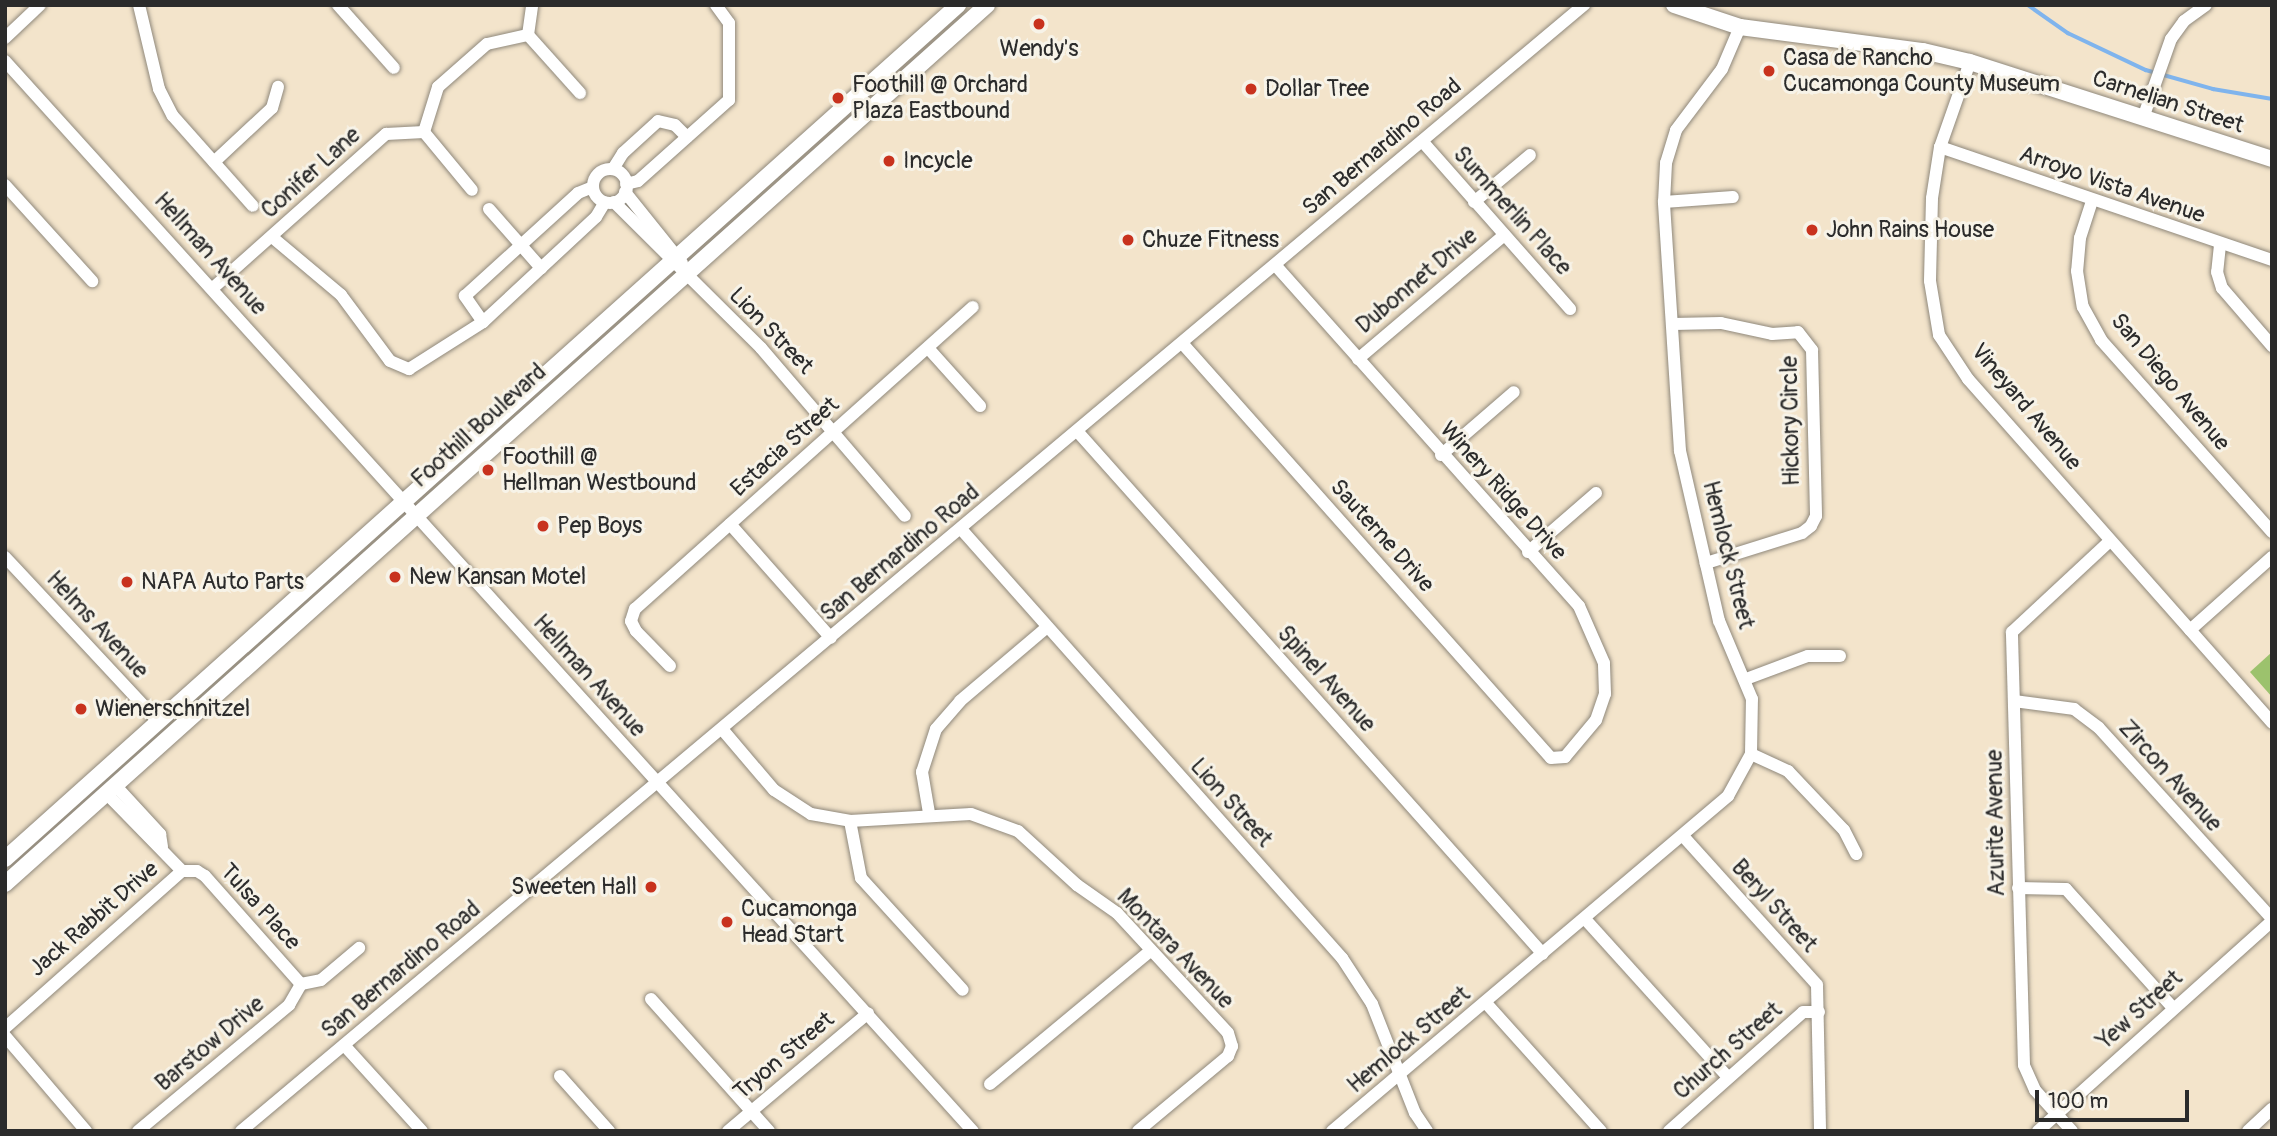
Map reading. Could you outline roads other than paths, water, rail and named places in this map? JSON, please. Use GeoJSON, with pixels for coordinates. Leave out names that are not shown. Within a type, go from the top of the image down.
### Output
{"type":"FeatureCollection","features":[{"type":"Feature","properties":{"kind":"main road","name":"Foothill Boulevard"},"geometry":{"type":"LineString","coordinates":[[5,859],[958,5]]}},
{"type":"Feature","properties":{"kind":"main road","name":"Foothill Boulevard"},"geometry":{"type":"LineString","coordinates":[[5,884],[415,514],[987,5]]}},
{"type":"Feature","properties":{"kind":"main road"},"geometry":{"type":"LineString","coordinates":[[1674,5],[1740,27],[1923,51],[1970,62]]}},
{"type":"Feature","properties":{"kind":"main road","name":"Carnelian Street"},"geometry":{"type":"LineString","coordinates":[[1970,62],[2272,159]]}},
{"type":"Feature","properties":{"kind":"street"},"geometry":{"type":"LineString","coordinates":[[5,38],[40,5]]}},
{"type":"Feature","properties":{"kind":"street"},"geometry":{"type":"LineString","coordinates":[[139,5],[159,89],[173,116],[253,206]]}},
{"type":"Feature","properties":{"kind":"street"},"geometry":{"type":"LineString","coordinates":[[338,5],[394,68]]}},
{"type":"Feature","properties":{"kind":"street"},"geometry":{"type":"LineString","coordinates":[[532,5],[528,35],[580,93]]}},
{"type":"Feature","properties":{"kind":"street"},"geometry":{"type":"LineString","coordinates":[[272,237],[341,295],[390,360],[404,370],[460,341],[610,202],[638,181],[729,100],[729,23],[716,5]]}},
{"type":"Feature","properties":{"kind":"street","name":"San Bernardino Road"},"geometry":{"type":"LineString","coordinates":[[241,1131],[1584,5]]}},
{"type":"Feature","properties":{"kind":"street"},"geometry":{"type":"LineString","coordinates":[[2143,118],[2171,39],[2184,21],[2206,5]]}},
{"type":"Feature","properties":{"kind":"street","name":"Hemlock Street"},"geometry":{"type":"LineString","coordinates":[[1332,1131],[1728,796],[1751,754],[1754,719],[1746,679],[1719,621],[1680,451],[1664,202],[1665,163],[1676,130],[1722,69],[1740,27]]}},
{"type":"Feature","properties":{"kind":"street"},"geometry":{"type":"LineString","coordinates":[[472,190],[424,132],[438,87],[487,44],[528,35]]}},
{"type":"Feature","properties":{"kind":"street","name":"Hellman Avenue"},"geometry":{"type":"LineString","coordinates":[[5,61],[214,288],[973,1131]]}},
{"type":"Feature","properties":{"kind":"street","name":"Vineyard Avenue"},"geometry":{"type":"LineString","coordinates":[[1970,62],[1940,147],[1932,198],[1930,281],[1939,335],[1968,379],[2272,723]]}},
{"type":"Feature","properties":{"kind":"street"},"geometry":{"type":"LineString","coordinates":[[214,162],[272,108],[278,87]]}},
{"type":"Feature","properties":{"kind":"street"},"geometry":{"type":"LineString","coordinates":[[483,322],[465,296],[520,244],[578,193],[593,187],[598,174],[613,169],[623,153],[658,121],[675,125],[687,137]]}},
{"type":"Feature","properties":{"kind":"street","name":"Conifer Lane"},"geometry":{"type":"LineString","coordinates":[[214,288],[386,134],[424,132]]}},
{"type":"Feature","properties":{"kind":"street","name":"Summerlin Place"},"geometry":{"type":"LineString","coordinates":[[1422,141],[1570,309]]}},
{"type":"Feature","properties":{"kind":"street","name":"Arroyo Vista Avenue"},"geometry":{"type":"LineString","coordinates":[[1940,147],[2220,245],[2272,260]]}},
{"type":"Feature","properties":{"kind":"street"},"geometry":{"type":"LineString","coordinates":[[1474,202],[1530,155]]}},
{"type":"Feature","properties":{"kind":"street"},"geometry":{"type":"LineString","coordinates":[[613,169],[675,258]]}},
{"type":"Feature","properties":{"kind":"street"},"geometry":{"type":"LineString","coordinates":[[5,185],[92,281]]}},
{"type":"Feature","properties":{"kind":"street"},"geometry":{"type":"LineString","coordinates":[[593,187],[675,258]]}},
{"type":"Feature","properties":{"kind":"street"},"geometry":{"type":"LineString","coordinates":[[1664,202],[1733,197]]}},
{"type":"Feature","properties":{"kind":"street","name":"San Diego Avenue"},"geometry":{"type":"LineString","coordinates":[[2092,201],[2081,238],[2077,271],[2083,306],[2101,340],[2272,531]]}},
{"type":"Feature","properties":{"kind":"street"},"geometry":{"type":"LineString","coordinates":[[489,209],[541,268]]}},
{"type":"Feature","properties":{"kind":"street","name":"Dubonnet Drive"},"geometry":{"type":"LineString","coordinates":[[1358,359],[1504,235]]}},
{"type":"Feature","properties":{"kind":"street"},"geometry":{"type":"LineString","coordinates":[[2220,245],[2217,272],[2222,288],[2272,346]]}},
{"type":"Feature","properties":{"kind":"street","name":"Lion Street"},"geometry":{"type":"LineString","coordinates":[[675,258],[825,419],[831,434],[905,516]]}},
{"type":"Feature","properties":{"kind":"street","name":"Winery Ridge Drive"},"geometry":{"type":"LineString","coordinates":[[1275,265],[1441,455],[1578,606],[1604,663],[1605,694],[1596,720],[1565,757],[1551,758]]}},
{"type":"Feature","properties":{"kind":"street","name":"Estacia Street"},"geometry":{"type":"LineString","coordinates":[[670,666],[631,621],[635,609],[973,307]]}},
{"type":"Feature","properties":{"kind":"street","name":"Hickory Circle"},"geometry":{"type":"LineString","coordinates":[[1673,324],[1721,323],[1772,334],[1798,332],[1812,350],[1816,516],[1811,526],[1802,533],[1706,563]]}},
{"type":"Feature","properties":{"kind":"street","name":"Sauterne Drive"},"geometry":{"type":"LineString","coordinates":[[1182,343],[1551,758]]}},
{"type":"Feature","properties":{"kind":"street"},"geometry":{"type":"LineString","coordinates":[[928,348],[980,406]]}},
{"type":"Feature","properties":{"kind":"street"},"geometry":{"type":"LineString","coordinates":[[1441,455],[1514,392]]}},
{"type":"Feature","properties":{"kind":"street","name":"Spinel Avenue"},"geometry":{"type":"LineString","coordinates":[[1077,432],[1543,954]]}},
{"type":"Feature","properties":{"kind":"street"},"geometry":{"type":"LineString","coordinates":[[1528,552],[1597,493]]}},
{"type":"Feature","properties":{"kind":"street"},"geometry":{"type":"LineString","coordinates":[[730,524],[831,638]]}},
{"type":"Feature","properties":{"kind":"street","name":"Lion Street"},"geometry":{"type":"LineString","coordinates":[[961,529],[1046,628],[1342,958],[1373,1004],[1415,1113],[1427,1131]]}},
{"type":"Feature","properties":{"kind":"street","name":"Azurite Avenue"},"geometry":{"type":"LineString","coordinates":[[2072,1131],[2035,1090],[2024,1065],[2012,632],[2110,541]]}},
{"type":"Feature","properties":{"kind":"street"},"geometry":{"type":"LineString","coordinates":[[2190,630],[2272,557]]}},
{"type":"Feature","properties":{"kind":"street","name":"Helms Avenue"},"geometry":{"type":"LineString","coordinates":[[6,558],[158,721]]}},
{"type":"Feature","properties":{"kind":"street"},"geometry":{"type":"LineString","coordinates":[[929,813],[922,772],[936,729],[960,701],[1046,628]]}},
{"type":"Feature","properties":{"kind":"street"},"geometry":{"type":"LineString","coordinates":[[1746,679],[1808,656],[1840,656]]}},
{"type":"Feature","properties":{"kind":"street","name":"Zircon Avenue"},"geometry":{"type":"LineString","coordinates":[[2014,701],[2074,709],[2099,728],[2272,920]]}},
{"type":"Feature","properties":{"kind":"street","name":"Montara Avenue"},"geometry":{"type":"LineString","coordinates":[[722,729],[791,804],[811,814],[850,821],[929,813],[971,814],[1018,831],[1077,886],[1117,913],[1228,1033],[1232,1046],[1228,1056],[1138,1131]]}},
{"type":"Feature","properties":{"kind":"street"},"geometry":{"type":"LineString","coordinates":[[1751,754],[1788,771],[1844,830],[1856,854]]}},
{"type":"Feature","properties":{"kind":"street"},"geometry":{"type":"LineString","coordinates":[[110,789],[182,870]]}},
{"type":"Feature","properties":{"kind":"street"},"geometry":{"type":"LineString","coordinates":[[850,821],[861,877],[963,990]]}},
{"type":"Feature","properties":{"kind":"street","name":"Beryl Street"},"geometry":{"type":"LineString","coordinates":[[1682,836],[1817,985],[1820,1131]]}},
{"type":"Feature","properties":{"kind":"street","name":"Tulsa Place"},"geometry":{"type":"LineString","coordinates":[[182,870],[197,871],[205,876],[301,984]]}},
{"type":"Feature","properties":{"kind":"street","name":"Jack Rabbit Drive"},"geometry":{"type":"LineString","coordinates":[[5,1028],[182,870]]}},
{"type":"Feature","properties":{"kind":"street"},"geometry":{"type":"LineString","coordinates":[[2018,888],[2066,889],[2173,1008]]}},
{"type":"Feature","properties":{"kind":"street"},"geometry":{"type":"LineString","coordinates":[[1585,919],[1728,1077]]}},
{"type":"Feature","properties":{"kind":"street","name":"Yew Street"},"geometry":{"type":"LineString","coordinates":[[2038,1131],[2272,920]]}},
{"type":"Feature","properties":{"kind":"street"},"geometry":{"type":"LineString","coordinates":[[301,984],[321,980],[359,948]]}},
{"type":"Feature","properties":{"kind":"street"},"geometry":{"type":"LineString","coordinates":[[990,1084],[1150,951]]}},
{"type":"Feature","properties":{"kind":"street","name":"Barstow Drive"},"geometry":{"type":"LineString","coordinates":[[138,1131],[289,1005],[301,984]]}},
{"type":"Feature","properties":{"kind":"street"},"geometry":{"type":"LineString","coordinates":[[651,999],[769,1131]]}},
{"type":"Feature","properties":{"kind":"street"},"geometry":{"type":"LineString","coordinates":[[1486,1003],[1601,1131]]}},
{"type":"Feature","properties":{"kind":"street","name":"Church Street"},"geometry":{"type":"LineString","coordinates":[[1669,1131],[1803,1012],[1819,1012]]}},
{"type":"Feature","properties":{"kind":"street","name":"Tryon Street"},"geometry":{"type":"LineString","coordinates":[[728,1131],[868,1013]]}},
{"type":"Feature","properties":{"kind":"street"},"geometry":{"type":"LineString","coordinates":[[5,1036],[86,1131]]}},
{"type":"Feature","properties":{"kind":"street"},"geometry":{"type":"LineString","coordinates":[[344,1045],[422,1131]]}},
{"type":"Feature","properties":{"kind":"street"},"geometry":{"type":"LineString","coordinates":[[559,1076],[610,1131]]}},
{"type":"Feature","properties":{"kind":"street"},"geometry":{"type":"LineString","coordinates":[[2248,1131],[2272,1109]]}},
{"type":"Feature","properties":{"kind":"waterway"},"geometry":{"type":"LineString","coordinates":[[2028,5],[2068,33],[2146,70],[2213,89],[2272,99]]}},
{"type":"Feature","properties":{"kind":"place","name":"Wendy's"},"geometry":{"type":"Point","coordinates":[1039,24]}},
{"type":"Feature","properties":{"kind":"place","name":"Casa de Rancho Cucamonga County Museum"},"geometry":{"type":"Point","coordinates":[1769,71]}},
{"type":"Feature","properties":{"kind":"place","name":"Dollar Tree"},"geometry":{"type":"Point","coordinates":[1251,89]}},
{"type":"Feature","properties":{"kind":"place","name":"Foothill @ Orchard Plaza Eastbound"},"geometry":{"type":"Point","coordinates":[838,98]}},
{"type":"Feature","properties":{"kind":"place","name":"Incycle"},"geometry":{"type":"Point","coordinates":[889,161]}},
{"type":"Feature","properties":{"kind":"place","name":"John Rains House"},"geometry":{"type":"Point","coordinates":[1812,230]}},
{"type":"Feature","properties":{"kind":"place","name":"Chuze Fitness"},"geometry":{"type":"Point","coordinates":[1128,240]}},
{"type":"Feature","properties":{"kind":"place","name":"Foothill @ Hellman Westbound"},"geometry":{"type":"Point","coordinates":[488,470]}},
{"type":"Feature","properties":{"kind":"place","name":"Pep Boys"},"geometry":{"type":"Point","coordinates":[543,526]}},
{"type":"Feature","properties":{"kind":"place","name":"New Kansan Motel"},"geometry":{"type":"Point","coordinates":[395,577]}},
{"type":"Feature","properties":{"kind":"place","name":"NAPA Auto Parts"},"geometry":{"type":"Point","coordinates":[127,582]}},
{"type":"Feature","properties":{"kind":"place","name":"Wienerschnitzel"},"geometry":{"type":"Point","coordinates":[81,709]}},
{"type":"Feature","properties":{"kind":"place","name":"Sweeten Hall"},"geometry":{"type":"Point","coordinates":[651,887]}},
{"type":"Feature","properties":{"kind":"place","name":"Cucamonga Head Start"},"geometry":{"type":"Point","coordinates":[727,922]}}]}
